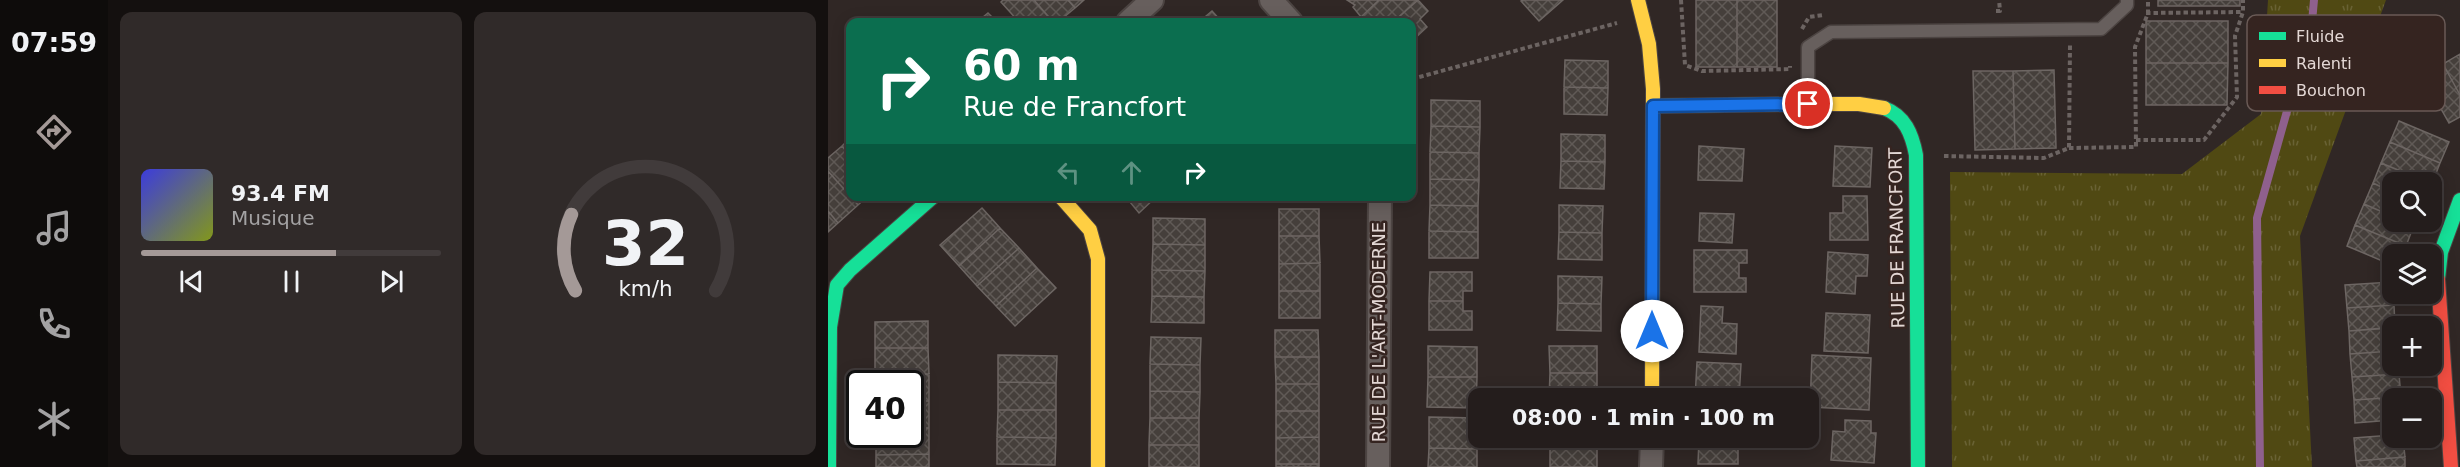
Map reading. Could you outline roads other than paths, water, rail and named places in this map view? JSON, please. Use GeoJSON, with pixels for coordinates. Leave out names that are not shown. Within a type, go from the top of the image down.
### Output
{"type":"FeatureCollection","features":[{"type":"Feature","properties":{"kind":"street"},"geometry":{"type":"LineString","coordinates":[[1132,18],[1152,0]]}},
{"type":"Feature","properties":{"kind":"street"},"geometry":{"type":"LineString","coordinates":[[1271,0],[1287,18]]}},
{"type":"Feature","properties":{"kind":"street"},"geometry":{"type":"LineString","coordinates":[[1638,0],[1644,16],[1650,54],[1653,106],[1652,388]]}},
{"type":"Feature","properties":{"kind":"street","name":"RUE DE FRANCFORT"},"geometry":{"type":"LineString","coordinates":[[1653,106],[1870,105],[1890,110],[1904,122],[1913,137],[1916,155],[1918,467]]}},
{"type":"Feature","properties":{"kind":"street"},"geometry":{"type":"LineString","coordinates":[[2451,467],[2438,272],[2441,252],[2460,200]]}},
{"type":"Feature","properties":{"kind":"street"},"geometry":{"type":"LineString","coordinates":[[829,467],[830,327],[832,304],[837,285],[850,270],[928,201]]}},
{"type":"Feature","properties":{"kind":"street"},"geometry":{"type":"LineString","coordinates":[[1065,201],[1087,224],[1097,246],[1099,273],[1098,467]]}},
{"type":"Feature","properties":{"kind":"street","name":"RUE DE L'ART-MODERNE"},"geometry":{"type":"LineString","coordinates":[[1378,467],[1380,201]]}},
{"type":"Feature","properties":{"kind":"street"},"geometry":{"type":"LineString","coordinates":[[1651,467],[1652,448]]}},
{"type":"Feature","properties":{"kind":"lane"},"geometry":{"type":"LineString","coordinates":[[1808,104],[1808,47],[1831,32],[2101,29],[2127,3]]}},
{"type":"Feature","properties":{"kind":"waterway"},"geometry":{"type":"LineString","coordinates":[[2313,15],[2314,0]]}},
{"type":"Feature","properties":{"kind":"waterway"},"geometry":{"type":"LineString","coordinates":[[2260,467],[2257,218],[2287,111]]}}]}
